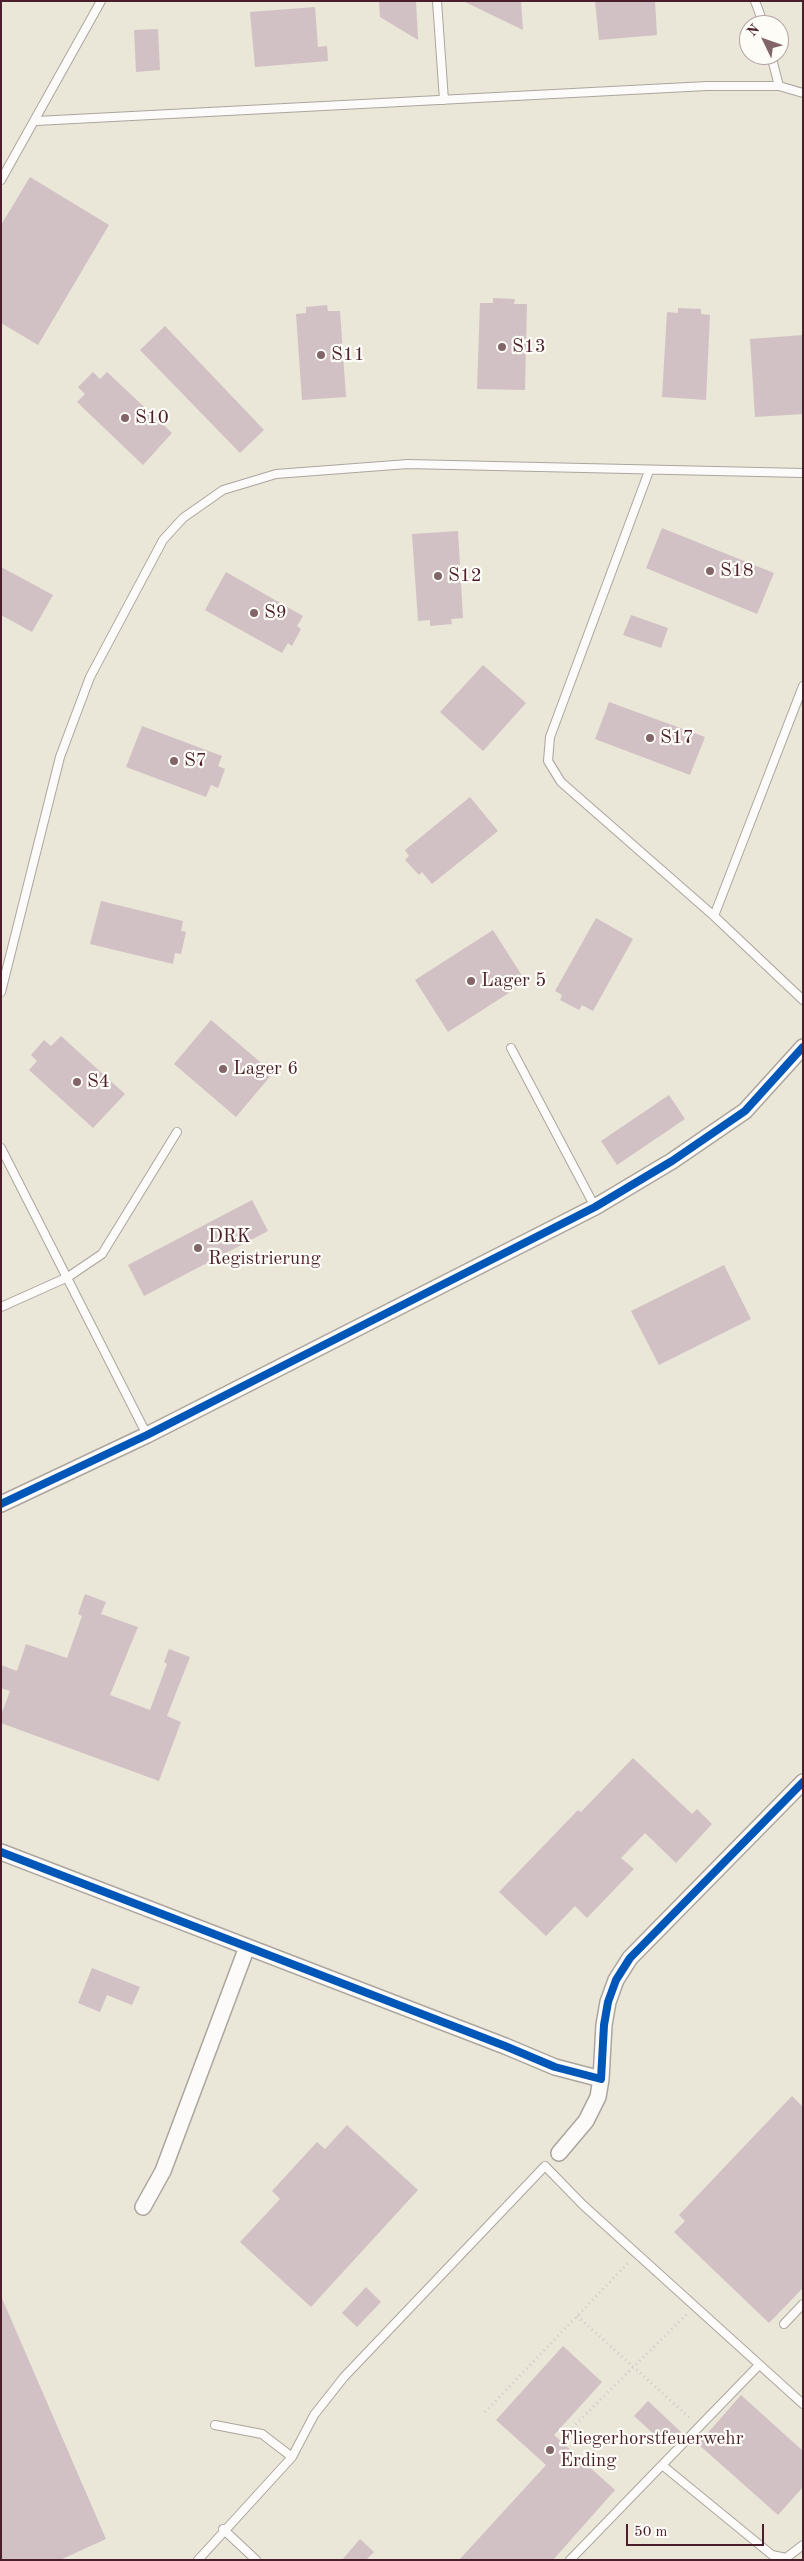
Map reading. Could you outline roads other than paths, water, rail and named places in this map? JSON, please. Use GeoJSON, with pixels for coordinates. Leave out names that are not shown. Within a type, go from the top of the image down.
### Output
{"type":"FeatureCollection","features":[{"type":"Feature","properties":{"kind":"street"},"geometry":{"type":"LineString","coordinates":[[1,1504],[147,1435],[595,1207],[672,1161],[745,1110],[803,1047]]}},
{"type":"Feature","properties":{"kind":"street"},"geometry":{"type":"LineString","coordinates":[[559,2153],[586,2121],[598,2097],[604,2025],[608,2002],[616,1980],[630,1958],[803,1782]]}},
{"type":"Feature","properties":{"kind":"street"},"geometry":{"type":"LineString","coordinates":[[1,1852],[506,2046],[555,2067],[601,2079]]}},
{"type":"Feature","properties":{"kind":"street"},"geometry":{"type":"LineString","coordinates":[[143,2207],[163,2171],[247,1947]]}},
{"type":"Feature","properties":{"kind":"lane"},"geometry":{"type":"LineString","coordinates":[[1,180],[101,1]]}},
{"type":"Feature","properties":{"kind":"lane"},"geometry":{"type":"LineString","coordinates":[[437,1],[444,100]]}},
{"type":"Feature","properties":{"kind":"lane"},"geometry":{"type":"LineString","coordinates":[[755,1],[760,15]]}},
{"type":"Feature","properties":{"kind":"lane"},"geometry":{"type":"LineString","coordinates":[[774,65],[779,86]]}},
{"type":"Feature","properties":{"kind":"lane"},"geometry":{"type":"LineString","coordinates":[[36,120],[707,86],[779,86],[803,93]]}},
{"type":"Feature","properties":{"kind":"lane"},"geometry":{"type":"LineString","coordinates":[[1,992],[60,757],[90,677],[163,540],[183,518],[223,490],[276,474],[408,464],[649,471],[803,473]]}},
{"type":"Feature","properties":{"kind":"lane"},"geometry":{"type":"LineString","coordinates":[[649,471],[550,737],[547,753],[551,769],[561,782],[714,916],[803,1000]]}},
{"type":"Feature","properties":{"kind":"lane"},"geometry":{"type":"LineString","coordinates":[[714,916],[803,686]]}},
{"type":"Feature","properties":{"kind":"lane"},"geometry":{"type":"LineString","coordinates":[[511,1048],[595,1207]]}},
{"type":"Feature","properties":{"kind":"lane"},"geometry":{"type":"LineString","coordinates":[[1,1306],[68,1277],[102,1254],[178,1132]]}},
{"type":"Feature","properties":{"kind":"lane"},"geometry":{"type":"LineString","coordinates":[[1,1148],[147,1435]]}},
{"type":"Feature","properties":{"kind":"lane"},"geometry":{"type":"LineString","coordinates":[[198,2560],[224,2529],[292,2457],[314,2415],[344,2378],[559,2153]]}},
{"type":"Feature","properties":{"kind":"lane"},"geometry":{"type":"LineString","coordinates":[[545,2166],[637,2254],[803,2404]]}},
{"type":"Feature","properties":{"kind":"lane"},"geometry":{"type":"LineString","coordinates":[[784,2324],[803,2304]]}},
{"type":"Feature","properties":{"kind":"lane"},"geometry":{"type":"LineString","coordinates":[[570,2560],[759,2365]]}},
{"type":"Feature","properties":{"kind":"lane"},"geometry":{"type":"LineString","coordinates":[[215,2425],[262,2434],[292,2457]]}},
{"type":"Feature","properties":{"kind":"lane"},"geometry":{"type":"LineString","coordinates":[[662,2465],[772,2555],[786,2558],[803,2545]]}},
{"type":"Feature","properties":{"kind":"lane"},"geometry":{"type":"LineString","coordinates":[[224,2529],[256,2560]]}},
{"type":"Feature","properties":{"kind":"place","name":"S13"},"geometry":{"type":"Point","coordinates":[502,347]}},
{"type":"Feature","properties":{"kind":"place","name":"S11"},"geometry":{"type":"Point","coordinates":[321,355]}},
{"type":"Feature","properties":{"kind":"place","name":"S10"},"geometry":{"type":"Point","coordinates":[125,418]}},
{"type":"Feature","properties":{"kind":"place","name":"S18"},"geometry":{"type":"Point","coordinates":[710,571]}},
{"type":"Feature","properties":{"kind":"place","name":"S12"},"geometry":{"type":"Point","coordinates":[438,576]}},
{"type":"Feature","properties":{"kind":"place","name":"S9"},"geometry":{"type":"Point","coordinates":[254,613]}},
{"type":"Feature","properties":{"kind":"place","name":"S17"},"geometry":{"type":"Point","coordinates":[650,738]}},
{"type":"Feature","properties":{"kind":"place","name":"S7"},"geometry":{"type":"Point","coordinates":[174,761]}},
{"type":"Feature","properties":{"kind":"place","name":"Lager 5"},"geometry":{"type":"Point","coordinates":[471,981]}},
{"type":"Feature","properties":{"kind":"place","name":"Lager 6"},"geometry":{"type":"Point","coordinates":[223,1069]}},
{"type":"Feature","properties":{"kind":"place","name":"S4"},"geometry":{"type":"Point","coordinates":[77,1082]}},
{"type":"Feature","properties":{"kind":"place","name":"DRK Registrierung"},"geometry":{"type":"Point","coordinates":[198,1248]}},
{"type":"Feature","properties":{"kind":"place","name":"Fliegerhorstfeuerwehr Erding"},"geometry":{"type":"Point","coordinates":[550,2450]}}]}
